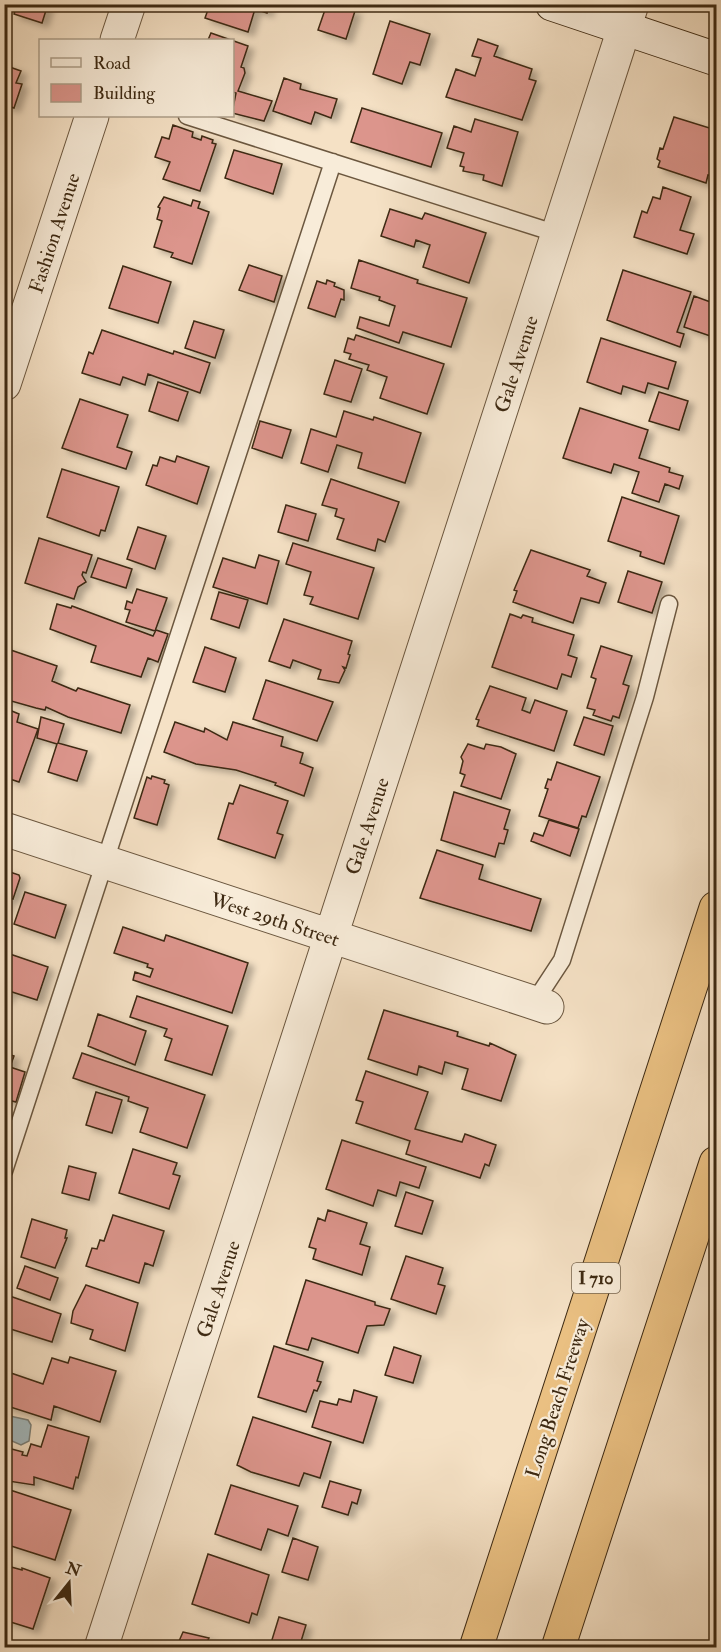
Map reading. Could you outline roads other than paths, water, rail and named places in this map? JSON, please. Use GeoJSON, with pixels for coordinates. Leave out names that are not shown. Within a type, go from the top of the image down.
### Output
{"type":"FeatureCollection","features":[{"type":"Feature","properties":{"kind":"highway","name":"Long Beach Freeway"},"geometry":{"type":"LineString","coordinates":[[476,1647],[717,908]]}},
{"type":"Feature","properties":{"kind":"highway"},"geometry":{"type":"LineString","coordinates":[[558,1647],[717,1163]]}},
{"type":"Feature","properties":{"kind":"street"},"geometry":{"type":"LineString","coordinates":[[117,39],[129,4]]}},
{"type":"Feature","properties":{"kind":"street"},"geometry":{"type":"LineString","coordinates":[[552,4],[628,16],[717,59]]}},
{"type":"Feature","properties":{"kind":"street","name":"Gale Avenue"},"geometry":{"type":"LineString","coordinates":[[101,1647],[628,16]]}},
{"type":"Feature","properties":{"kind":"street","name":"Fashion Avenue"},"geometry":{"type":"LineString","coordinates":[[4,384],[92,117]]}},
{"type":"Feature","properties":{"kind":"street","name":"West 29th Street"},"geometry":{"type":"LineString","coordinates":[[4,829],[331,938],[536,1003]]}},
{"type":"Feature","properties":{"kind":"lane"},"geometry":{"type":"LineString","coordinates":[[191,117],[558,234]]}},
{"type":"Feature","properties":{"kind":"lane"},"geometry":{"type":"LineString","coordinates":[[4,1171],[333,162]]}},
{"type":"Feature","properties":{"kind":"lane"},"geometry":{"type":"LineString","coordinates":[[536,1003],[562,960],[645,697],[669,604]]}},
{"type":"Feature","properties":{"kind":"water"},"geometry":{"type":"Polygon","coordinates":[[[5,1415],[28,1420],[31,1425],[29,1441],[21,1445],[5,1438],[5,1415]]]}}]}
